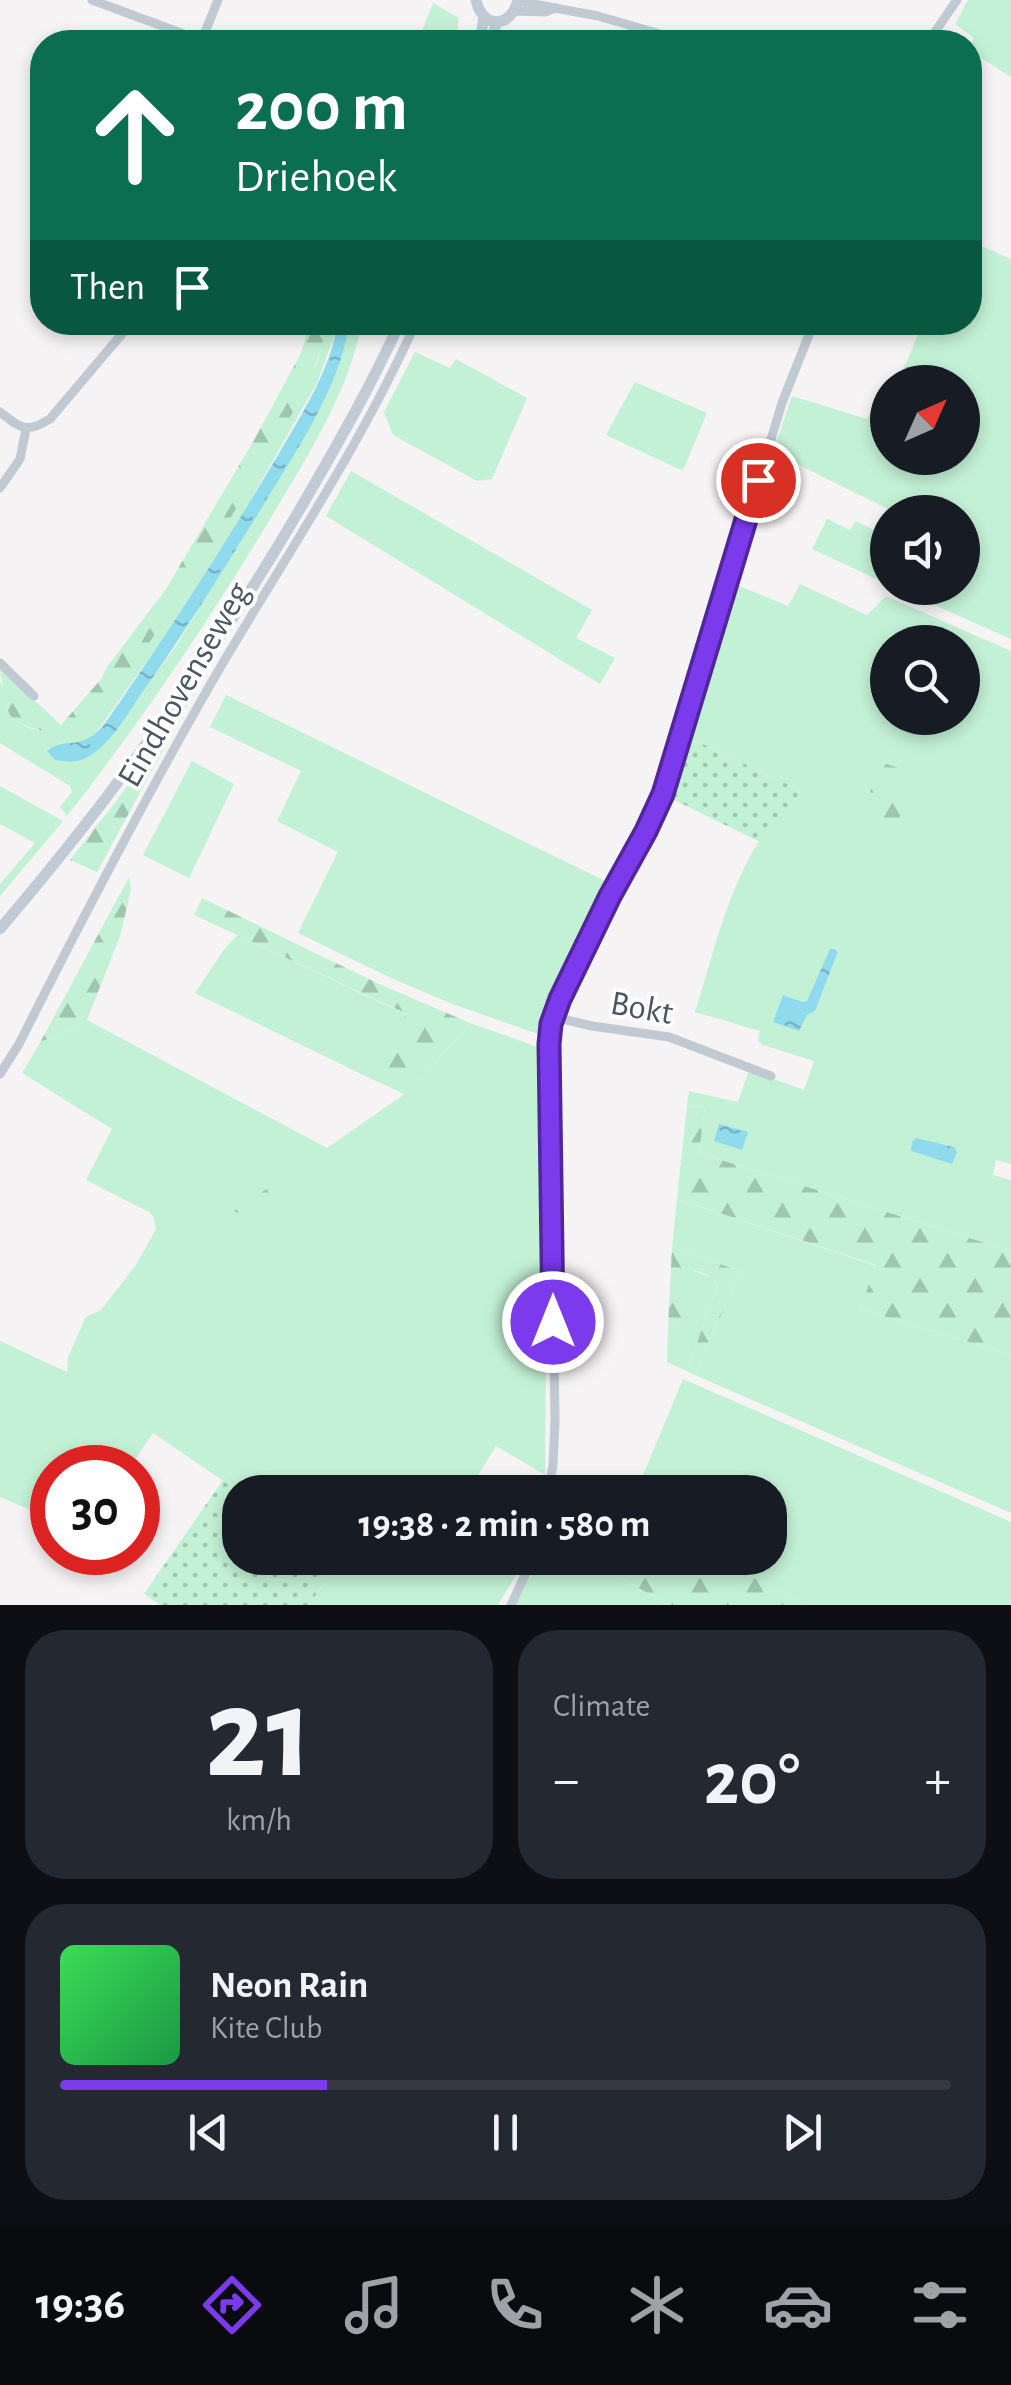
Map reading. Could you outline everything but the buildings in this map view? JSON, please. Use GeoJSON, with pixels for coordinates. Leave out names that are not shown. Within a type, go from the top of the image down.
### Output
{"type":"FeatureCollection","features":[{"type":"Feature","properties":{"kind":"main road"},"geometry":{"type":"LineString","coordinates":[[476,0],[480,12],[490,20],[504,20],[517,4]]}},
{"type":"Feature","properties":{"kind":"main road"},"geometry":{"type":"LineString","coordinates":[[485,30],[490,20]]}},
{"type":"Feature","properties":{"kind":"main road"},"geometry":{"type":"LineString","coordinates":[[490,20],[490,30]]}},
{"type":"Feature","properties":{"kind":"main road","name":"Eindhovenseweg"},"geometry":{"type":"LineString","coordinates":[[0,929],[147,746],[244,604],[337,445],[393,335]]}},
{"type":"Feature","properties":{"kind":"street"},"geometry":{"type":"LineString","coordinates":[[92,0],[170,30]]}},
{"type":"Feature","properties":{"kind":"street"},"geometry":{"type":"LineString","coordinates":[[206,30],[218,0]]}},
{"type":"Feature","properties":{"kind":"street"},"geometry":{"type":"LineString","coordinates":[[936,30],[957,0]]}},
{"type":"Feature","properties":{"kind":"street"},"geometry":{"type":"LineString","coordinates":[[517,4],[546,12],[555,8],[598,16],[646,30]]}},
{"type":"Feature","properties":{"kind":"street"},"geometry":{"type":"LineString","coordinates":[[0,412],[26,429],[50,420],[121,335]]}},
{"type":"Feature","properties":{"kind":"street","name":"Eindhovenseweg"},"geometry":{"type":"LineString","coordinates":[[0,1074],[208,690],[348,455],[409,335]]}},
{"type":"Feature","properties":{"kind":"street"},"geometry":{"type":"LineString","coordinates":[[550,1475],[555,1431],[549,1044],[554,1017],[598,920],[663,794],[782,404],[809,335]]}},
{"type":"Feature","properties":{"kind":"street"},"geometry":{"type":"LineString","coordinates":[[0,488],[20,459],[26,429]]}},
{"type":"Feature","properties":{"kind":"street"},"geometry":{"type":"LineString","coordinates":[[0,664],[34,696]]}},
{"type":"Feature","properties":{"kind":"street","name":"Bokt"},"geometry":{"type":"LineString","coordinates":[[554,1017],[669,1037],[771,1076]]}},
{"type":"Feature","properties":{"kind":"street"},"geometry":{"type":"LineString","coordinates":[[512,1605],[525,1575]]}},
{"type":"Feature","properties":{"kind":"green space"},"geometry":{"type":"Polygon","coordinates":[[[968,0],[1011,0],[1011,77],[982,59],[982,30],[963,30],[955,24],[968,0]]]}},
{"type":"Feature","properties":{"kind":"green space"},"geometry":{"type":"Polygon","coordinates":[[[433,3],[459,18],[457,30],[423,30],[433,3]]]}},
{"type":"Feature","properties":{"kind":"green space"},"geometry":{"type":"Polygon","coordinates":[[[982,246],[1011,259],[1011,639],[934,605],[980,605],[980,495],[870,495],[870,500],[773,452],[792,396],[867,419],[870,413],[870,475],[980,475],[980,365],[905,365],[918,335],[982,335],[982,246]]]}},
{"type":"Feature","properties":{"kind":"green space"},"geometry":{"type":"Polygon","coordinates":[[[306,335],[325,335],[289,419],[199,567],[98,718],[85,731],[72,734],[42,731],[15,720],[7,707],[0,668],[61,725],[102,678],[166,589],[301,353],[306,335]]]}},
{"type":"Feature","properties":{"kind":"green space"},"geometry":{"type":"Polygon","coordinates":[[[325,335],[335,335],[317,383],[233,531],[170,629],[93,737],[85,742],[56,744],[96,751],[123,719],[178,643],[313,421],[326,395],[345,335],[359,335],[336,401],[269,521],[121,745],[67,816],[60,807],[72,792],[70,786],[0,743],[0,682],[8,710],[22,725],[74,734],[317,363],[325,335]]]}},
{"type":"Feature","properties":{"kind":"green space"},"geometry":{"type":"Polygon","coordinates":[[[415,352],[450,368],[456,359],[527,398],[492,479],[477,481],[393,435],[384,412],[415,352]]]}},
{"type":"Feature","properties":{"kind":"green space"},"geometry":{"type":"Polygon","coordinates":[[[635,382],[707,413],[683,471],[606,435],[635,382]]]}},
{"type":"Feature","properties":{"kind":"green space"},"geometry":{"type":"Polygon","coordinates":[[[351,471],[592,610],[576,638],[615,658],[600,684],[326,516],[351,471]]]}},
{"type":"Feature","properties":{"kind":"green space"},"geometry":{"type":"Polygon","coordinates":[[[827,519],[850,530],[856,521],[870,528],[870,576],[812,549],[827,519]]]}},
{"type":"Feature","properties":{"kind":"green space"},"geometry":{"type":"Polygon","coordinates":[[[732,583],[788,606],[800,584],[867,615],[877,605],[906,605],[952,625],[870,625],[870,735],[980,735],[980,637],[1011,651],[1011,1164],[996,1160],[993,1175],[1011,1180],[1011,1251],[699,1153],[705,1107],[687,1106],[689,1091],[738,1102],[749,1070],[804,1090],[814,1061],[763,1045],[758,1041],[760,1031],[695,1012],[743,870],[764,835],[802,791],[686,736],[732,583]],[[838,953],[807,1001],[783,995],[800,1030],[807,1014],[815,1011],[838,953]]]}},
{"type":"Feature","properties":{"kind":"green space"},"geometry":{"type":"Polygon","coordinates":[[[195,691],[97,872],[70,860],[121,795],[195,691]]]}},
{"type":"Feature","properties":{"kind":"green space"},"geometry":{"type":"Polygon","coordinates":[[[226,695],[607,882],[570,957],[541,1035],[393,979],[298,933],[338,852],[277,821],[301,771],[210,727],[226,695]]]}},
{"type":"Feature","properties":{"kind":"green space"},"geometry":{"type":"Polygon","coordinates":[[[686,736],[802,791],[760,842],[668,797],[686,736]]]}},
{"type":"Feature","properties":{"kind":"green space"},"geometry":{"type":"Polygon","coordinates":[[[192,761],[234,784],[189,878],[143,855],[192,761]]]}},
{"type":"Feature","properties":{"kind":"green space"},"geometry":{"type":"Polygon","coordinates":[[[881,762],[916,774],[896,826],[863,812],[881,762]]]}},
{"type":"Feature","properties":{"kind":"green space"},"geometry":{"type":"Polygon","coordinates":[[[0,786],[63,821],[0,896],[0,884],[35,843],[0,824],[0,786]]]}},
{"type":"Feature","properties":{"kind":"green space"},"geometry":{"type":"Polygon","coordinates":[[[129,877],[131,890],[120,936],[87,1020],[55,1038],[41,1041],[129,877]]]}},
{"type":"Feature","properties":{"kind":"green space"},"geometry":{"type":"Polygon","coordinates":[[[202,898],[377,983],[470,1023],[404,1094],[357,1072],[407,1014],[194,915],[202,898]]]}},
{"type":"Feature","properties":{"kind":"green space"},"geometry":{"type":"Polygon","coordinates":[[[237,935],[407,1015],[357,1072],[195,993],[237,935]]]}},
{"type":"Feature","properties":{"kind":"green space"},"geometry":{"type":"Polygon","coordinates":[[[87,1020],[327,1148],[422,1078],[470,1023],[541,1048],[545,1475],[496,1446],[478,1475],[222,1475],[222,1480],[153,1433],[145,1445],[30,1445],[30,1510],[0,1497],[0,1341],[67,1372],[68,1357],[86,1317],[101,1310],[136,1265],[156,1229],[149,1212],[86,1180],[112,1129],[22,1073],[41,1041],[55,1038],[87,1020]]]}},
{"type":"Feature","properties":{"kind":"green space"},"geometry":{"type":"Polygon","coordinates":[[[687,1106],[705,1107],[699,1153],[1011,1251],[1011,1355],[860,1309],[876,1265],[677,1199],[687,1106]]]}},
{"type":"Feature","properties":{"kind":"green space"},"geometry":{"type":"Polygon","coordinates":[[[299,1167],[264,1228],[234,1211],[299,1167]]]}},
{"type":"Feature","properties":{"kind":"green space"},"geometry":{"type":"Polygon","coordinates":[[[677,1199],[876,1266],[860,1309],[1011,1355],[1011,1513],[695,1375],[740,1271],[672,1247],[677,1199]]]}},
{"type":"Feature","properties":{"kind":"green space"},"geometry":{"type":"Polygon","coordinates":[[[672,1247],[740,1271],[695,1375],[687,1371],[718,1284],[705,1274],[689,1271],[683,1318],[668,1328],[672,1247]]]}},
{"type":"Feature","properties":{"kind":"green space"},"geometry":{"type":"Polygon","coordinates":[[[691,1270],[718,1284],[687,1371],[667,1362],[668,1328],[679,1323],[687,1273],[691,1270]]]}},
{"type":"Feature","properties":{"kind":"green space"},"geometry":{"type":"Polygon","coordinates":[[[683,1379],[1011,1522],[1011,1605],[807,1605],[750,1575],[787,1575],[787,1475],[643,1475],[683,1379]]]}},
{"type":"Feature","properties":{"kind":"green space"},"geometry":{"type":"Polygon","coordinates":[[[222,1481],[222,1575],[329,1575],[309,1605],[160,1605],[144,1594],[222,1481]]]}},
{"type":"Feature","properties":{"kind":"green space"},"geometry":{"type":"Polygon","coordinates":[[[329,1575],[516,1575],[498,1605],[309,1605],[329,1575]]]}},
{"type":"Feature","properties":{"kind":"green space"},"geometry":{"type":"Polygon","coordinates":[[[530,1575],[614,1575],[670,1605],[515,1605],[530,1575]]]}},
{"type":"Feature","properties":{"kind":"green space"},"geometry":{"type":"Polygon","coordinates":[[[614,1575],[750,1575],[807,1605],[670,1605],[614,1575]]]}},
{"type":"Feature","properties":{"kind":"water"},"geometry":{"type":"Polygon","coordinates":[[[335,335],[347,335],[319,411],[189,623],[107,741],[83,759],[55,760],[47,751],[87,739],[103,726],[149,660],[305,408],[335,335]]]}},
{"type":"Feature","properties":{"kind":"water"},"geometry":{"type":"Polygon","coordinates":[[[830,949],[838,952],[815,1011],[807,1015],[799,1031],[773,1022],[783,995],[807,1001],[830,949]]]}},
{"type":"Feature","properties":{"kind":"water"},"geometry":{"type":"Polygon","coordinates":[[[719,1124],[748,1132],[742,1150],[714,1141],[719,1124]]]}},
{"type":"Feature","properties":{"kind":"water"},"geometry":{"type":"Polygon","coordinates":[[[916,1138],[954,1147],[957,1152],[952,1164],[911,1151],[916,1138]]]}},
{"type":"Feature","properties":{"kind":"route"},"geometry":{"type":"LineString","coordinates":[[553,1322],[551,1024],[598,920],[663,794],[758,480]]}}]}
